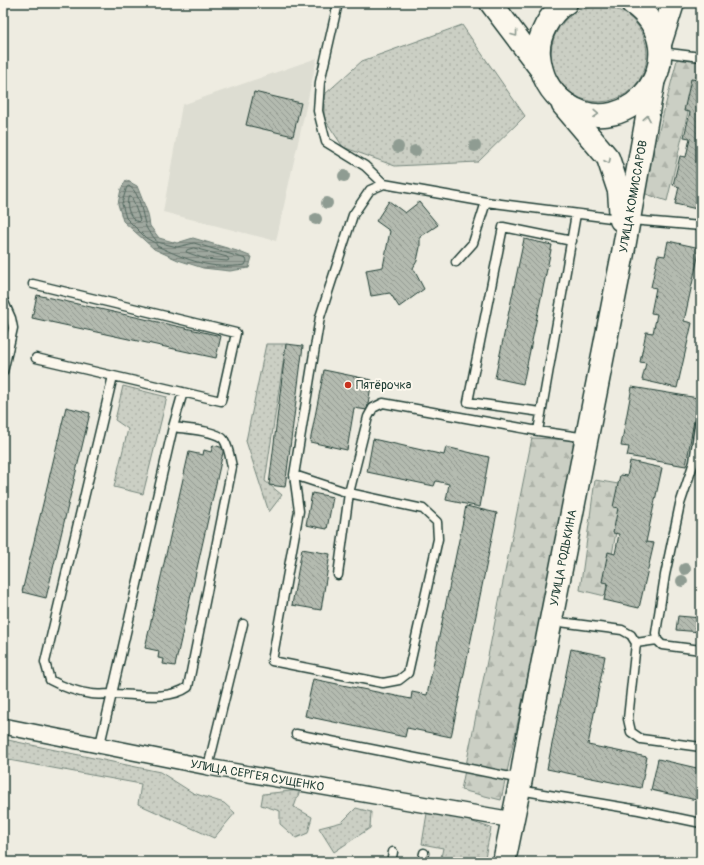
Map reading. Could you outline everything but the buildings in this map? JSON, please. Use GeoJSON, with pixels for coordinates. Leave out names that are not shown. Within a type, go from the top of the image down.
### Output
{"type":"FeatureCollection","features":[{"type":"Feature","properties":{"kind":"main road"},"geometry":{"type":"LineString","coordinates":[[491,3],[540,68]]}},
{"type":"Feature","properties":{"kind":"main road"},"geometry":{"type":"LineString","coordinates":[[540,68],[538,51],[542,33],[559,3]]}},
{"type":"Feature","properties":{"kind":"main road"},"geometry":{"type":"LineString","coordinates":[[632,3],[642,10],[654,25],[660,48]]}},
{"type":"Feature","properties":{"kind":"main road"},"geometry":{"type":"LineString","coordinates":[[557,98],[572,108],[590,114],[609,114],[626,108],[641,98],[653,84],[659,68],[660,48],[673,3]]}},
{"type":"Feature","properties":{"kind":"main road","name":"УЛИЦА КОМИССАРОВ"},"geometry":{"type":"LineString","coordinates":[[540,68],[547,84],[557,98],[608,158],[619,191],[625,219]]}},
{"type":"Feature","properties":{"kind":"main road","name":"УЛИЦА КОМИССАРОВ"},"geometry":{"type":"LineString","coordinates":[[623,253],[625,219],[653,84]]}},
{"type":"Feature","properties":{"kind":"main road","name":"УЛИЦА РОДЬКИНА"},"geometry":{"type":"LineString","coordinates":[[504,862],[623,253]]}},
{"type":"Feature","properties":{"kind":"street","name":"УЛИЦА СЕРГЕЯ СУЩЕНКО"},"geometry":{"type":"LineString","coordinates":[[3,726],[100,744],[208,767],[513,820]]}},
{"type":"Feature","properties":{"kind":"lane"},"geometry":{"type":"LineString","coordinates":[[338,3],[320,82],[318,111],[326,142],[365,166],[384,184]]}},
{"type":"Feature","properties":{"kind":"lane"},"geometry":{"type":"LineString","coordinates":[[660,48],[701,57]]}},
{"type":"Feature","properties":{"kind":"lane"},"geometry":{"type":"LineString","coordinates":[[294,475],[348,492],[422,509],[437,522],[438,539],[408,673],[399,680],[383,683],[272,661],[298,511],[294,475],[320,317],[353,215],[370,190],[384,184],[486,202],[576,214],[701,226]]}},
{"type":"Feature","properties":{"kind":"lane"},"geometry":{"type":"LineString","coordinates":[[456,262],[473,243],[486,202]]}},
{"type":"Feature","properties":{"kind":"lane"},"geometry":{"type":"LineString","coordinates":[[538,431],[576,214]]}},
{"type":"Feature","properties":{"kind":"lane"},"geometry":{"type":"LineString","coordinates":[[541,412],[468,402],[503,227],[572,241]]}},
{"type":"Feature","properties":{"kind":"lane"},"geometry":{"type":"LineString","coordinates":[[34,284],[236,332],[221,401],[36,358]]}},
{"type":"Feature","properties":{"kind":"lane"},"geometry":{"type":"LineString","coordinates":[[3,300],[11,318],[13,328],[6,347],[3,372]]}},
{"type":"Feature","properties":{"kind":"lane"},"geometry":{"type":"LineString","coordinates":[[113,376],[45,662],[50,680],[64,688],[92,694],[152,695],[173,694],[182,692],[188,687],[232,467],[228,449],[223,439],[214,433],[173,427]]}},
{"type":"Feature","properties":{"kind":"lane"},"geometry":{"type":"LineString","coordinates":[[100,744],[182,392]]}},
{"type":"Feature","properties":{"kind":"lane"},"geometry":{"type":"LineString","coordinates":[[338,575],[348,492],[368,417],[373,408],[383,403],[538,431],[588,438]]}},
{"type":"Feature","properties":{"kind":"lane"},"geometry":{"type":"LineString","coordinates":[[701,412],[694,462],[680,504],[665,575],[656,632],[657,640],[662,645],[701,650]]}},
{"type":"Feature","properties":{"kind":"lane"},"geometry":{"type":"LineString","coordinates":[[552,620],[622,630],[631,635],[636,642],[628,719],[631,732],[641,740],[701,747]]}},
{"type":"Feature","properties":{"kind":"lane"},"geometry":{"type":"LineString","coordinates":[[208,767],[242,624]]}},
{"type":"Feature","properties":{"kind":"lane"},"geometry":{"type":"LineString","coordinates":[[636,642],[657,640]]}},
{"type":"Feature","properties":{"kind":"lane"},"geometry":{"type":"LineString","coordinates":[[296,734],[520,785],[701,823]]}},
{"type":"Feature","properties":{"kind":"lane"},"geometry":{"type":"LineString","coordinates":[[391,862],[393,852]]}},
{"type":"Feature","properties":{"kind":"lane"},"geometry":{"type":"LineString","coordinates":[[422,862],[424,853]]}},
{"type":"Feature","properties":{"kind":"shaded area"},"geometry":{"type":"Polygon","coordinates":[[[317,58],[276,241],[163,212],[182,105],[317,58]]]}},
{"type":"Feature","properties":{"kind":"green space"},"geometry":{"type":"Polygon","coordinates":[[[599,6],[617,10],[633,20],[643,36],[647,54],[643,72],[633,88],[617,98],[599,102],[581,98],[565,88],[555,72],[551,54],[555,36],[565,20],[581,10],[599,6]]]}},
{"type":"Feature","properties":{"kind":"green space"},"geometry":{"type":"Polygon","coordinates":[[[462,25],[525,116],[478,162],[395,166],[343,147],[324,118],[324,95],[362,61],[462,25]]]}},
{"type":"Feature","properties":{"kind":"green space"},"geometry":{"type":"Polygon","coordinates":[[[678,56],[701,57],[667,201],[643,193],[678,56]]]}},
{"type":"Feature","properties":{"kind":"green space"},"geometry":{"type":"Polygon","coordinates":[[[266,344],[286,344],[265,481],[282,495],[269,512],[246,441],[266,344]]]}},
{"type":"Feature","properties":{"kind":"green space"},"geometry":{"type":"Polygon","coordinates":[[[123,386],[167,397],[143,494],[114,487],[128,429],[115,420],[123,386]]]}},
{"type":"Feature","properties":{"kind":"green space"},"geometry":{"type":"Polygon","coordinates":[[[532,438],[579,440],[501,800],[461,790],[532,438]]]}},
{"type":"Feature","properties":{"kind":"green space"},"geometry":{"type":"Polygon","coordinates":[[[595,480],[624,485],[605,596],[580,590],[595,480]]]}},
{"type":"Feature","properties":{"kind":"green space"},"geometry":{"type":"Polygon","coordinates":[[[3,739],[160,772],[193,793],[224,803],[235,813],[214,838],[138,804],[141,784],[3,759],[3,739]]]}},
{"type":"Feature","properties":{"kind":"green space"},"geometry":{"type":"Polygon","coordinates":[[[300,790],[294,807],[312,817],[308,833],[296,838],[280,824],[280,811],[261,805],[263,794],[300,790]]]}},
{"type":"Feature","properties":{"kind":"green space"},"geometry":{"type":"Polygon","coordinates":[[[428,807],[491,828],[484,862],[440,862],[443,848],[422,844],[428,807]]]}},
{"type":"Feature","properties":{"kind":"green space"},"geometry":{"type":"Polygon","coordinates":[[[356,808],[371,812],[370,828],[334,852],[319,828],[342,822],[356,808]]]}},
{"type":"Feature","properties":{"kind":"water"},"geometry":{"type":"Polygon","coordinates":[[[126,180],[137,186],[148,214],[150,226],[159,238],[177,243],[193,238],[237,251],[252,257],[249,268],[230,271],[203,268],[178,260],[154,249],[123,221],[118,204],[121,189],[126,180]]]}},
{"type":"Feature","properties":{"kind":"place","name":"Пятёрочка"},"geometry":{"type":"Point","coordinates":[348,385]}}]}
